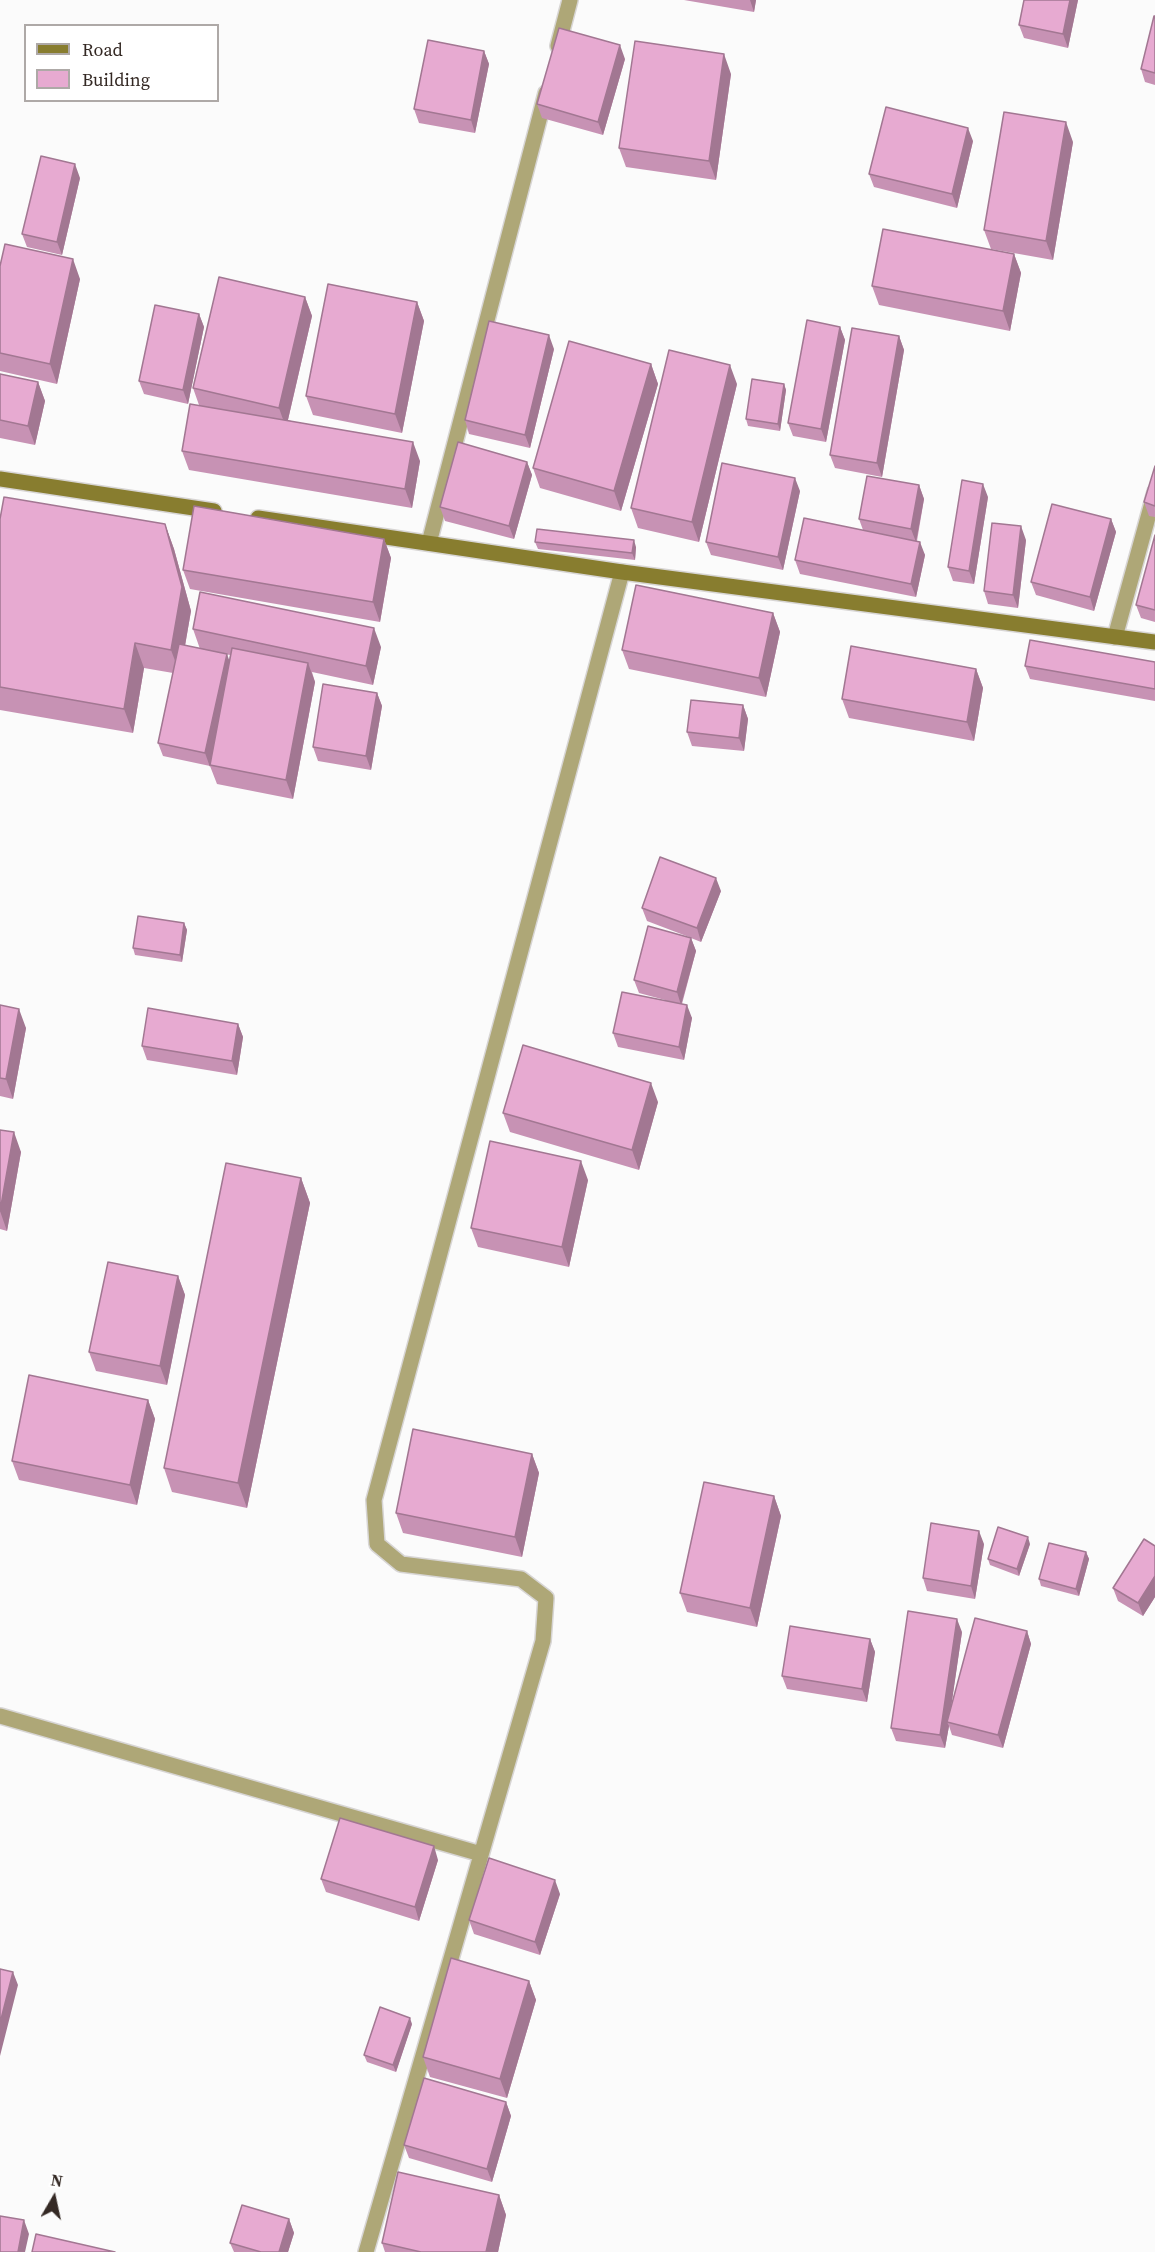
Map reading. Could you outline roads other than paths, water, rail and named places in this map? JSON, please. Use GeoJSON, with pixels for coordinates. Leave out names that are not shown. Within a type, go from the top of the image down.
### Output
{"type":"FeatureCollection","features":[{"type":"Feature","properties":{"kind":"main road"},"geometry":{"type":"LineString","coordinates":[[0,479],[622,572],[1155,642]]}},
{"type":"Feature","properties":{"kind":"street"},"geometry":{"type":"LineString","coordinates":[[555,58],[570,0]]}},
{"type":"Feature","properties":{"kind":"street"},"geometry":{"type":"LineString","coordinates":[[429,543],[549,81]]}},
{"type":"Feature","properties":{"kind":"street"},"geometry":{"type":"LineString","coordinates":[[1115,637],[1155,492]]}},
{"type":"Feature","properties":{"kind":"street"},"geometry":{"type":"LineString","coordinates":[[366,2252],[543,1641],[546,1598],[521,1579],[401,1564],[377,1544],[374,1500],[622,572]]}},
{"type":"Feature","properties":{"kind":"street"},"geometry":{"type":"LineString","coordinates":[[0,1716],[481,1854]]}}]}
